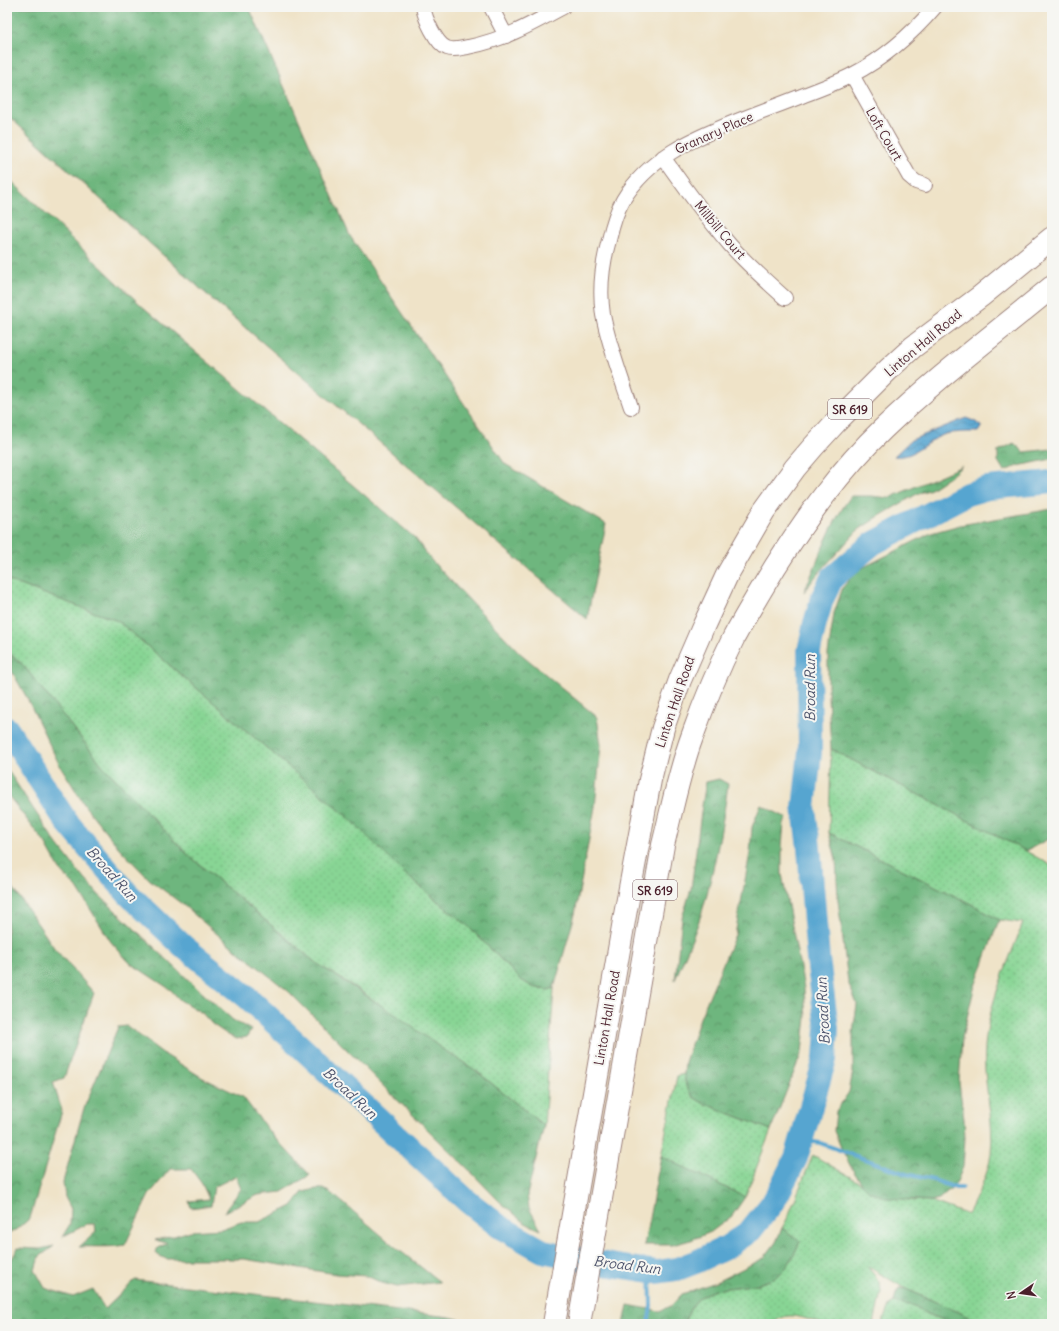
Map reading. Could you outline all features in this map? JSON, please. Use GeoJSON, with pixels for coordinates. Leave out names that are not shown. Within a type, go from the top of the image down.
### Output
{"type":"FeatureCollection","features":[{"type":"Feature","properties":{"kind":"main road","name":"Linton Hall Road"},"geometry":{"type":"LineString","coordinates":[[554,1323],[650,780],[663,728],[680,680],[702,627],[727,575],[764,511],[794,468],[836,422],[913,347],[981,296],[1052,238]]}},
{"type":"Feature","properties":{"kind":"main road","name":"Linton Hall Road"},"geometry":{"type":"LineString","coordinates":[[579,1324],[663,845],[677,786],[691,738],[710,688],[734,636],[796,535],[824,496],[859,453],[927,388],[1052,287]]}},
{"type":"Feature","properties":{"kind":"street"},"geometry":{"type":"LineString","coordinates":[[423,7],[437,40],[441,45],[448,49],[484,44],[506,36],[563,7]]}},
{"type":"Feature","properties":{"kind":"street"},"geometry":{"type":"LineString","coordinates":[[491,7],[506,36]]}},
{"type":"Feature","properties":{"kind":"street","name":"Granary Place"},"geometry":{"type":"LineString","coordinates":[[631,407],[608,340],[603,314],[601,276],[611,229],[622,202],[634,183],[662,157],[678,147],[714,130],[852,75],[894,49],[919,26],[935,7]]}},
{"type":"Feature","properties":{"kind":"street","name":"Loft Court"},"geometry":{"type":"LineString","coordinates":[[852,75],[909,176],[916,182],[925,185]]}},
{"type":"Feature","properties":{"kind":"street","name":"Millbill Court"},"geometry":{"type":"LineString","coordinates":[[662,157],[709,220],[731,246],[785,298]]}},
{"type":"Feature","properties":{"kind":"green space"},"geometry":{"type":"Polygon","coordinates":[[[7,7],[249,7],[350,236],[505,464],[606,524],[587,619],[215,302],[7,115],[7,7]]]}},
{"type":"Feature","properties":{"kind":"green space"},"geometry":{"type":"Polygon","coordinates":[[[7,177],[142,306],[415,538],[431,560],[520,653],[597,717],[601,745],[595,807],[575,914],[554,988],[547,990],[533,987],[521,980],[468,926],[405,874],[351,820],[118,621],[7,580],[7,177]]]}},
{"type":"Feature","properties":{"kind":"green space"},"geometry":{"type":"Polygon","coordinates":[[[1014,443],[1024,452],[1052,449],[1052,459],[1018,466],[1004,471],[998,461],[998,451],[1014,443]]]}},
{"type":"Feature","properties":{"kind":"green space"},"geometry":{"type":"Polygon","coordinates":[[[962,466],[952,475],[931,489],[917,494],[857,531],[816,576],[804,592],[830,530],[851,496],[889,498],[962,466]]]}},
{"type":"Feature","properties":{"kind":"green space"},"geometry":{"type":"Polygon","coordinates":[[[1052,509],[1052,837],[1026,851],[831,749],[828,697],[828,654],[834,613],[843,587],[858,570],[931,533],[960,525],[1052,509]]]}},
{"type":"Feature","properties":{"kind":"green space"},"geometry":{"type":"Polygon","coordinates":[[[7,580],[118,621],[351,820],[405,874],[468,926],[521,980],[533,987],[547,990],[554,988],[544,1126],[475,1070],[359,990],[316,963],[187,854],[103,766],[23,665],[11,655],[7,648],[7,580]]]}},
{"type":"Feature","properties":{"kind":"green space"},"geometry":{"type":"Polygon","coordinates":[[[11,655],[23,665],[103,766],[187,854],[316,963],[396,1015],[441,1048],[475,1070],[544,1126],[527,1195],[529,1208],[541,1230],[525,1223],[499,1201],[288,991],[182,904],[150,880],[119,848],[85,806],[58,762],[27,698],[10,668],[11,655]]]}},
{"type":"Feature","properties":{"kind":"green space"},"geometry":{"type":"Polygon","coordinates":[[[831,749],[1052,866],[1052,1324],[986,1324],[906,1289],[867,1266],[880,1282],[881,1292],[874,1324],[830,1325],[797,1316],[791,1316],[779,1319],[772,1324],[684,1324],[692,1307],[702,1297],[713,1291],[754,1285],[768,1281],[781,1273],[787,1266],[800,1241],[782,1228],[813,1155],[862,1184],[869,1191],[909,1200],[931,1201],[968,1215],[988,1169],[992,1140],[985,1074],[985,1047],[987,1031],[994,999],[1023,923],[999,920],[973,905],[829,833],[831,749]]]}},
{"type":"Feature","properties":{"kind":"green space"},"geometry":{"type":"Polygon","coordinates":[[[7,769],[54,840],[98,894],[233,1020],[251,1030],[247,1037],[237,1039],[228,1035],[212,1024],[202,1013],[180,1000],[171,990],[130,963],[111,942],[77,888],[60,870],[45,843],[7,794],[7,769]]]}},
{"type":"Feature","properties":{"kind":"green space"},"geometry":{"type":"Polygon","coordinates":[[[719,779],[728,784],[715,860],[701,914],[675,980],[682,918],[691,889],[706,782],[719,779]]]}},
{"type":"Feature","properties":{"kind":"green space"},"geometry":{"type":"Polygon","coordinates":[[[761,805],[787,818],[784,823],[782,874],[804,988],[806,1018],[802,1052],[771,1130],[703,1103],[693,1097],[686,1086],[684,1074],[685,1062],[700,1018],[735,935],[750,853],[752,827],[761,805]]]}},
{"type":"Feature","properties":{"kind":"green space"},"geometry":{"type":"Polygon","coordinates":[[[829,833],[973,905],[999,920],[974,989],[962,1038],[959,1083],[965,1138],[963,1167],[956,1184],[939,1199],[931,1201],[886,1198],[869,1191],[862,1184],[852,1169],[834,1131],[836,1111],[849,1092],[853,1071],[853,1033],[857,1004],[848,982],[838,900],[836,859],[829,833]]]}},
{"type":"Feature","properties":{"kind":"green space"},"geometry":{"type":"Polygon","coordinates":[[[7,879],[55,949],[94,993],[64,1078],[53,1082],[62,1111],[30,1218],[19,1228],[9,1233],[7,1231],[7,879]]]}},
{"type":"Feature","properties":{"kind":"green space"},"geometry":{"type":"Polygon","coordinates":[[[127,1026],[164,1054],[203,1078],[243,1097],[271,1134],[310,1175],[282,1192],[258,1195],[224,1212],[241,1189],[236,1176],[214,1187],[211,1205],[191,1208],[189,1201],[209,1199],[202,1184],[191,1169],[170,1169],[149,1195],[125,1245],[108,1247],[79,1247],[96,1232],[95,1224],[87,1224],[62,1237],[70,1224],[71,1209],[65,1197],[63,1182],[84,1108],[118,1027],[127,1026]]]}},
{"type":"Feature","properties":{"kind":"green space"},"geometry":{"type":"Polygon","coordinates":[[[684,1074],[686,1086],[693,1097],[703,1103],[771,1130],[745,1197],[661,1156],[677,1076],[684,1074]]]}},
{"type":"Feature","properties":{"kind":"green space"},"geometry":{"type":"Polygon","coordinates":[[[661,1156],[745,1197],[732,1216],[711,1232],[691,1240],[672,1245],[644,1245],[661,1156]]]}},
{"type":"Feature","properties":{"kind":"green space"},"geometry":{"type":"Polygon","coordinates":[[[324,1189],[335,1196],[394,1246],[440,1282],[397,1287],[382,1283],[367,1276],[336,1274],[244,1259],[166,1259],[156,1254],[157,1249],[167,1243],[155,1240],[190,1231],[221,1229],[241,1222],[259,1222],[292,1206],[303,1192],[324,1189]]]}},
{"type":"Feature","properties":{"kind":"green space"},"geometry":{"type":"Polygon","coordinates":[[[782,1228],[800,1241],[790,1262],[784,1270],[768,1281],[754,1285],[713,1291],[702,1297],[692,1307],[684,1324],[624,1324],[628,1305],[660,1311],[671,1306],[682,1294],[716,1282],[764,1258],[776,1242],[782,1228]]]}},
{"type":"Feature","properties":{"kind":"green space"},"geometry":{"type":"Polygon","coordinates":[[[54,1246],[39,1257],[35,1270],[45,1288],[73,1297],[93,1289],[105,1309],[135,1280],[450,1317],[473,1324],[7,1324],[7,1267],[18,1248],[40,1249],[54,1246]]]}},
{"type":"Feature","properties":{"kind":"green space"},"geometry":{"type":"Polygon","coordinates":[[[899,1288],[906,1289],[986,1324],[954,1324],[925,1313],[915,1306],[894,1302],[899,1288]]]}},
{"type":"Feature","properties":{"kind":"green space"},"geometry":{"type":"Polygon","coordinates":[[[894,1302],[915,1306],[925,1313],[954,1324],[882,1324],[889,1305],[894,1302]]]}},
{"type":"Feature","properties":{"kind":"water"},"geometry":{"type":"Polygon","coordinates":[[[966,418],[982,426],[978,432],[957,432],[946,434],[908,455],[894,456],[911,440],[966,418]]]}},
{"type":"Feature","properties":{"kind":"waterway","name":"Broad Run"},"geometry":{"type":"LineString","coordinates":[[7,729],[66,821],[128,894],[183,946],[248,998],[466,1200],[500,1227],[543,1251],[610,1265],[657,1272],[677,1269],[727,1247],[750,1231],[774,1201],[796,1158],[825,1059],[827,1028],[818,959],[809,848],[804,808],[810,752],[809,651],[822,599],[832,578],[872,544],[967,494],[988,488],[1052,482]]}},
{"type":"Feature","properties":{"kind":"waterway"},"geometry":{"type":"LineString","coordinates":[[801,1140],[820,1143],[906,1174],[933,1180],[956,1188],[962,1188]]}},
{"type":"Feature","properties":{"kind":"waterway"},"geometry":{"type":"LineString","coordinates":[[648,1324],[651,1306],[650,1270]]}}]}
